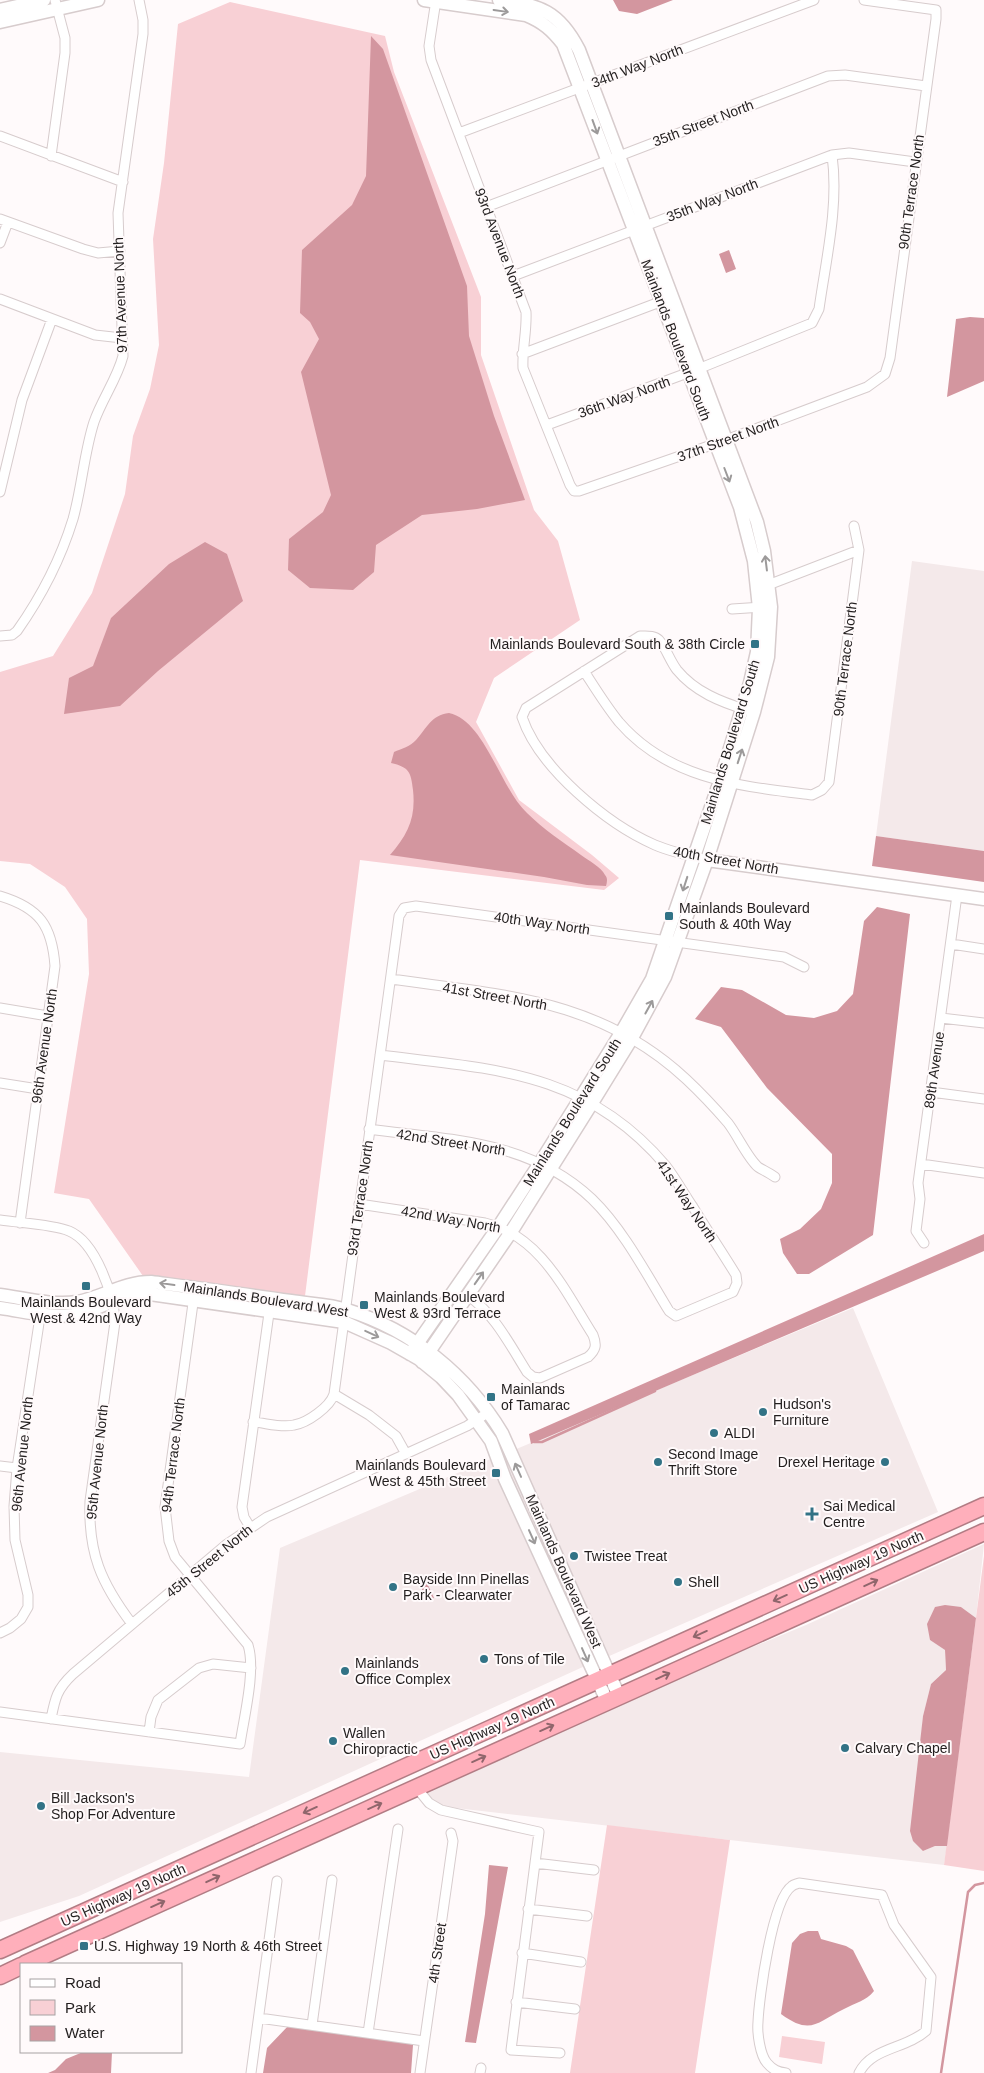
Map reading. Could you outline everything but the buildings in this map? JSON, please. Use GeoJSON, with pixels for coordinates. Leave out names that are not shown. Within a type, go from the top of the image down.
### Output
{"type":"FeatureCollection","features":[{"type":"Feature","properties":{"kind":"highway","name":"US Highway 19 North"},"geometry":{"type":"LineString","coordinates":[[0,1950],[984,1506]]}},
{"type":"Feature","properties":{"kind":"highway"},"geometry":{"type":"LineString","coordinates":[[821,1606],[829,1586],[946,1532],[965,1515]]}},
{"type":"Feature","properties":{"kind":"highway","name":"US Highway 19 North"},"geometry":{"type":"LineString","coordinates":[[27,1963],[984,1532]]}},
{"type":"Feature","properties":{"kind":"highway"},"geometry":{"type":"LineString","coordinates":[[420,1786],[450,1760],[449,1748]]}},
{"type":"Feature","properties":{"kind":"highway"},"geometry":{"type":"LineString","coordinates":[[245,1864],[248,1855],[259,1846],[325,1817],[387,1776]]}},
{"type":"Feature","properties":{"kind":"highway"},"geometry":{"type":"LineString","coordinates":[[27,1963],[88,1923],[226,1860],[234,1854],[242,1841]]}},
{"type":"Feature","properties":{"kind":"highway"},"geometry":{"type":"LineString","coordinates":[[0,1938],[90,1910]]}},
{"type":"Feature","properties":{"kind":"highway","name":"US Highway 19 North"},"geometry":{"type":"LineString","coordinates":[[0,1976],[20,1966]]}},
{"type":"Feature","properties":{"kind":"street"},"geometry":{"type":"LineString","coordinates":[[0,22],[15,8],[44,0]]}},
{"type":"Feature","properties":{"kind":"street"},"geometry":{"type":"LineString","coordinates":[[0,10],[98,0]]}},
{"type":"Feature","properties":{"kind":"street","name":"97th Avenue North"},"geometry":{"type":"LineString","coordinates":[[0,636],[12,635],[17,631],[44,587],[66,537],[80,487],[94,422],[120,367],[123,356],[118,213],[143,34],[143,20],[139,0]]}},
{"type":"Feature","properties":{"kind":"street","name":"Mainlands Boulevard South"},"geometry":{"type":"LineString","coordinates":[[499,0],[540,8],[557,18],[570,32],[580,50],[586,85]]}},
{"type":"Feature","properties":{"kind":"street","name":"34th Way North"},"geometry":{"type":"LineString","coordinates":[[459,133],[814,0]]}},
{"type":"Feature","properties":{"kind":"street","name":"90th Terrace North"},"geometry":{"type":"LineString","coordinates":[[864,0],[936,10],[890,358],[885,374]]}},
{"type":"Feature","properties":{"kind":"street","name":"Mainlands Boulevard South"},"geometry":{"type":"LineString","coordinates":[[432,1],[526,15],[541,21],[553,31],[563,44],[586,85],[693,371],[721,442],[757,522],[764,551],[768,585],[765,607]]}},
{"type":"Feature","properties":{"kind":"street","name":"93rd Avenue North"},"geometry":{"type":"LineString","coordinates":[[432,1],[429,46],[431,60],[526,312],[527,325],[522,354],[523,368],[570,485]]}},
{"type":"Feature","properties":{"kind":"street"},"geometry":{"type":"LineString","coordinates":[[50,156],[65,53],[65,38],[56,5]]}},
{"type":"Feature","properties":{"kind":"street","name":"35th Street North"},"geometry":{"type":"LineString","coordinates":[[486,207],[612,157],[828,76],[845,76],[926,86]]}},
{"type":"Feature","properties":{"kind":"street"},"geometry":{"type":"LineString","coordinates":[[0,136],[123,182]]}},
{"type":"Feature","properties":{"kind":"street","name":"35th Way North"},"geometry":{"type":"LineString","coordinates":[[514,276],[832,155],[849,153],[915,162]]}},
{"type":"Feature","properties":{"kind":"street","name":"36th Way North"},"geometry":{"type":"LineString","coordinates":[[547,425],[693,371],[812,323],[819,309],[833,208],[835,173],[832,155]]}},
{"type":"Feature","properties":{"kind":"street"},"geometry":{"type":"LineString","coordinates":[[0,244],[4,220],[84,249],[98,252],[120,252]]}},
{"type":"Feature","properties":{"kind":"street"},"geometry":{"type":"LineString","coordinates":[[0,299],[95,335],[122,338]]}},
{"type":"Feature","properties":{"kind":"street"},"geometry":{"type":"LineString","coordinates":[[522,354],[667,299]]}},
{"type":"Feature","properties":{"kind":"street"},"geometry":{"type":"LineString","coordinates":[[0,492],[22,400],[52,319]]}},
{"type":"Feature","properties":{"kind":"street","name":"37th Street North"},"geometry":{"type":"LineString","coordinates":[[570,485],[574,491],[584,490],[721,442],[867,386],[885,374]]}},
{"type":"Feature","properties":{"kind":"street","name":"Mainlands Boulevard South"},"geometry":{"type":"LineString","coordinates":[[673,941],[707,860],[725,783],[768,657],[765,607],[748,533],[721,442]]}},
{"type":"Feature","properties":{"kind":"street","name":"90th Terrace North"},"geometry":{"type":"LineString","coordinates":[[725,783],[812,795],[822,790],[829,782],[859,550],[854,526]]}},
{"type":"Feature","properties":{"kind":"street"},"geometry":{"type":"LineString","coordinates":[[768,585],[859,550]]}},
{"type":"Feature","properties":{"kind":"street"},"geometry":{"type":"LineString","coordinates":[[732,609],[765,607]]}},
{"type":"Feature","properties":{"kind":"street"},"geometry":{"type":"LineString","coordinates":[[725,783],[669,762],[640,742],[618,721],[584,670],[640,636],[649,636],[658,639],[686,680],[705,694],[748,711]]}},
{"type":"Feature","properties":{"kind":"street","name":"40th Street North"},"geometry":{"type":"LineString","coordinates":[[584,670],[526,708],[522,717],[544,756],[565,780],[609,819],[634,834],[656,846],[707,860],[984,899]]}},
{"type":"Feature","properties":{"kind":"street","name":"Mainlands Boulevard South"},"geometry":{"type":"LineString","coordinates":[[414,1349],[499,1226],[546,1165],[666,976],[694,857],[725,783]]}},
{"type":"Feature","properties":{"kind":"street","name":"89th Avenue"},"geometry":{"type":"LineString","coordinates":[[924,1243],[916,1231],[920,1199],[918,1183],[957,895]]}},
{"type":"Feature","properties":{"kind":"street","name":"96th Avenue North"},"geometry":{"type":"LineString","coordinates":[[0,896],[17,901],[30,908],[51,934],[55,966],[20,1223]]}},
{"type":"Feature","properties":{"kind":"street","name":"40th Way North"},"geometry":{"type":"LineString","coordinates":[[404,908],[416,906],[784,957],[804,967]]}},
{"type":"Feature","properties":{"kind":"street","name":"93rd Terrace North"},"geometry":{"type":"LineString","coordinates":[[334,1394],[399,916],[404,908]]}},
{"type":"Feature","properties":{"kind":"street"},"geometry":{"type":"LineString","coordinates":[[950,944],[984,949]]}},
{"type":"Feature","properties":{"kind":"street","name":"41st Street North"},"geometry":{"type":"LineString","coordinates":[[391,980],[538,1001],[568,1010],[627,1036],[676,1070],[728,1124],[757,1166],[774,1176]]}},
{"type":"Feature","properties":{"kind":"street"},"geometry":{"type":"LineString","coordinates":[[0,1008],[48,1016]]}},
{"type":"Feature","properties":{"kind":"street"},"geometry":{"type":"LineString","coordinates":[[941,1018],[984,1023]]}},
{"type":"Feature","properties":{"kind":"street","name":"41st Way North"},"geometry":{"type":"LineString","coordinates":[[380,1055],[483,1068],[518,1074],[546,1082],[587,1101],[632,1131],[667,1168],[736,1275],[737,1283],[733,1292],[684,1314],[676,1316],[669,1312]]}},
{"type":"Feature","properties":{"kind":"street"},"geometry":{"type":"LineString","coordinates":[[0,1084],[38,1089]]}},
{"type":"Feature","properties":{"kind":"street"},"geometry":{"type":"LineString","coordinates":[[930,1092],[984,1099]]}},
{"type":"Feature","properties":{"kind":"street","name":"42nd Street North"},"geometry":{"type":"LineString","coordinates":[[369,1129],[498,1148],[546,1165],[593,1200],[610,1220],[669,1312]]}},
{"type":"Feature","properties":{"kind":"street"},"geometry":{"type":"LineString","coordinates":[[921,1164],[984,1173]]}},
{"type":"Feature","properties":{"kind":"street","name":"Mainlands Boulevard South"},"geometry":{"type":"LineString","coordinates":[[422,1362],[511,1232],[546,1165]]}},
{"type":"Feature","properties":{"kind":"street","name":"42nd Way North"},"geometry":{"type":"LineString","coordinates":[[359,1204],[499,1226],[511,1232],[538,1253],[552,1270],[593,1335],[596,1343],[594,1352],[588,1357],[540,1378],[533,1377],[527,1372],[490,1315],[479,1303],[467,1295]]}},
{"type":"Feature","properties":{"kind":"street"},"geometry":{"type":"LineString","coordinates":[[0,1220],[70,1231],[78,1236],[107,1280],[111,1296]]}},
{"type":"Feature","properties":{"kind":"street","name":"Mainlands Boulevard West"},"geometry":{"type":"LineString","coordinates":[[0,1308],[41,1307],[111,1296],[125,1284],[138,1282],[194,1294],[270,1304],[382,1324],[414,1349],[422,1362],[441,1377],[458,1395],[492,1441],[505,1478],[604,1677]]}},
{"type":"Feature","properties":{"kind":"street","name":"94th Terrace North"},"geometry":{"type":"LineString","coordinates":[[150,1732],[240,1744],[251,1668],[251,1655],[248,1645],[175,1557],[169,1541],[165,1507],[194,1294]]}},
{"type":"Feature","properties":{"kind":"street","name":"Mainlands Boulevard West"},"geometry":{"type":"LineString","coordinates":[[0,1295],[41,1307]]}},
{"type":"Feature","properties":{"kind":"street","name":"95th Avenue North"},"geometry":{"type":"LineString","coordinates":[[111,1296],[115,1322],[89,1519],[95,1557],[100,1574],[109,1593],[132,1624]]}},
{"type":"Feature","properties":{"kind":"street"},"geometry":{"type":"LineString","coordinates":[[250,1527],[244,1517],[242,1506],[270,1304]]}},
{"type":"Feature","properties":{"kind":"street","name":"96th Avenue North"},"geometry":{"type":"LineString","coordinates":[[0,1633],[21,1619],[28,1607],[28,1595],[15,1540],[14,1506],[17,1468],[41,1307]]}},
{"type":"Feature","properties":{"kind":"street","name":"Mainlands Boulevard West"},"geometry":{"type":"LineString","coordinates":[[414,1349],[430,1351],[472,1391],[489,1412],[502,1433],[613,1698]]}},
{"type":"Feature","properties":{"kind":"street"},"geometry":{"type":"LineString","coordinates":[[253,1422],[295,1425],[327,1407],[334,1394],[369,1415],[396,1436],[406,1454]]}},
{"type":"Feature","properties":{"kind":"street","name":"45th Street North"},"geometry":{"type":"LineString","coordinates":[[51,1719],[54,1698],[62,1684],[227,1544],[250,1527],[267,1517],[477,1420],[489,1412]]}},
{"type":"Feature","properties":{"kind":"street"},"geometry":{"type":"LineString","coordinates":[[0,1466],[17,1468]]}},
{"type":"Feature","properties":{"kind":"street"},"geometry":{"type":"LineString","coordinates":[[0,1712],[150,1732],[151,1717],[158,1700],[199,1668],[213,1664],[251,1668]]}},
{"type":"Feature","properties":{"kind":"street"},"geometry":{"type":"LineString","coordinates":[[420,1786],[429,1803],[442,1810],[539,1832],[511,2050],[560,2053]]}},
{"type":"Feature","properties":{"kind":"street"},"geometry":{"type":"LineString","coordinates":[[368,2033],[398,1829]]}},
{"type":"Feature","properties":{"kind":"street","name":"4th Street"},"geometry":{"type":"LineString","coordinates":[[420,2073],[453,1840],[451,1833]]}},
{"type":"Feature","properties":{"kind":"street"},"geometry":{"type":"LineString","coordinates":[[534,1863],[594,1870]]}},
{"type":"Feature","properties":{"kind":"street"},"geometry":{"type":"LineString","coordinates":[[312,2025],[332,1880]]}},
{"type":"Feature","properties":{"kind":"street"},"geometry":{"type":"LineString","coordinates":[[251,2073],[278,1881]]}},
{"type":"Feature","properties":{"kind":"street"},"geometry":{"type":"LineString","coordinates":[[786,2073],[776,2072],[766,2062],[757,2024],[768,1944],[782,1900],[791,1886],[799,1883],[882,1895],[894,1925],[931,1977],[926,2031],[919,2037],[874,2056],[858,2072]]}},
{"type":"Feature","properties":{"kind":"street"},"geometry":{"type":"LineString","coordinates":[[528,1909],[587,1916]]}},
{"type":"Feature","properties":{"kind":"street"},"geometry":{"type":"LineString","coordinates":[[522,1953],[581,1962]]}},
{"type":"Feature","properties":{"kind":"street"},"geometry":{"type":"LineString","coordinates":[[516,2002],[574,2009]]}},
{"type":"Feature","properties":{"kind":"street"},"geometry":{"type":"LineString","coordinates":[[259,2018],[424,2041]]}},
{"type":"Feature","properties":{"kind":"shaded area"},"geometry":{"type":"Polygon","coordinates":[[[912,561],[984,571],[984,851],[876,836],[912,561]]]}},
{"type":"Feature","properties":{"kind":"shaded area"},"geometry":{"type":"Polygon","coordinates":[[[853,1308],[938,1512],[607,1657],[514,1450],[853,1308]]]}},
{"type":"Feature","properties":{"kind":"shaded area"},"geometry":{"type":"Polygon","coordinates":[[[506,1453],[599,1660],[594,1663],[509,1477],[502,1455],[506,1453]]]}},
{"type":"Feature","properties":{"kind":"shaded area"},"geometry":{"type":"Polygon","coordinates":[[[493,1458],[585,1666],[79,1896],[0,1922],[0,1752],[249,1777],[280,1548],[493,1458]]]}},
{"type":"Feature","properties":{"kind":"shaded area"},"geometry":{"type":"Polygon","coordinates":[[[984,1544],[976,1618],[961,1607],[930,1640],[945,1650],[946,1670],[931,1684],[923,1716],[920,1752],[923,1851],[935,1846],[947,1846],[944,1865],[447,1807],[432,1800],[426,1794],[675,1679],[806,1625],[984,1544]]]}},
{"type":"Feature","properties":{"kind":"green space"},"geometry":{"type":"Polygon","coordinates":[[[230,2],[385,36],[394,72],[481,297],[481,355],[534,510],[558,541],[580,620],[494,678],[476,722],[519,800],[592,855],[619,878],[604,890],[360,860],[305,1296],[143,1276],[89,1199],[54,1193],[89,974],[87,919],[65,887],[30,864],[0,861],[0,672],[53,656],[92,593],[125,494],[133,436],[150,389],[159,345],[153,239],[164,163],[178,24],[230,2]]]}},
{"type":"Feature","properties":{"kind":"green space"},"geometry":{"type":"Polygon","coordinates":[[[984,1556],[984,1871],[944,1865],[984,1556]]]}},
{"type":"Feature","properties":{"kind":"green space"},"geometry":{"type":"Polygon","coordinates":[[[607,1825],[730,1840],[695,2073],[570,2073],[607,1825]]]}},
{"type":"Feature","properties":{"kind":"green space"},"geometry":{"type":"Polygon","coordinates":[[[782,2036],[825,2042],[822,2064],[779,2057],[782,2036]]]}},
{"type":"Feature","properties":{"kind":"water"},"geometry":{"type":"Polygon","coordinates":[[[613,0],[673,0],[637,14],[619,11],[613,0]]]}},
{"type":"Feature","properties":{"kind":"water"},"geometry":{"type":"Polygon","coordinates":[[[371,36],[383,49],[467,286],[469,336],[494,416],[525,500],[477,509],[422,515],[376,545],[374,572],[353,590],[310,588],[288,570],[289,539],[323,512],[331,495],[301,372],[319,339],[310,322],[300,313],[302,250],[352,205],[366,176],[371,36]]]}},
{"type":"Feature","properties":{"kind":"water"},"geometry":{"type":"Polygon","coordinates":[[[729,250],[736,269],[726,273],[719,254],[729,250]]]}},
{"type":"Feature","properties":{"kind":"water"},"geometry":{"type":"Polygon","coordinates":[[[984,318],[984,381],[947,397],[956,319],[984,318]]]}},
{"type":"Feature","properties":{"kind":"water"},"geometry":{"type":"Polygon","coordinates":[[[205,542],[227,554],[243,601],[158,671],[120,706],[64,714],[69,678],[93,666],[111,618],[169,564],[205,542]]]}},
{"type":"Feature","properties":{"kind":"water"},"geometry":{"type":"Polygon","coordinates":[[[449,713],[462,719],[473,728],[517,802],[546,830],[601,869],[607,877],[606,886],[587,885],[390,855],[406,833],[412,817],[414,800],[408,771],[402,766],[391,763],[394,752],[414,742],[438,716],[449,713]]]}},
{"type":"Feature","properties":{"kind":"water"},"geometry":{"type":"Polygon","coordinates":[[[876,836],[984,851],[984,882],[872,866],[876,836]]]}},
{"type":"Feature","properties":{"kind":"water"},"geometry":{"type":"Polygon","coordinates":[[[877,907],[910,914],[873,1235],[809,1274],[797,1274],[783,1253],[780,1239],[800,1229],[821,1209],[832,1183],[832,1154],[767,1088],[721,1027],[695,1019],[721,987],[742,990],[786,1015],[814,1018],[837,1011],[853,994],[864,921],[877,907]]]}},
{"type":"Feature","properties":{"kind":"water"},"geometry":{"type":"Polygon","coordinates":[[[984,1234],[984,1251],[531,1444],[529,1434],[984,1234]]]}},
{"type":"Feature","properties":{"kind":"water"},"geometry":{"type":"Polygon","coordinates":[[[427,1583],[434,1598],[427,1601],[421,1587],[427,1583]]]}},
{"type":"Feature","properties":{"kind":"water"},"geometry":{"type":"Polygon","coordinates":[[[945,1605],[961,1607],[976,1618],[947,1846],[935,1846],[923,1851],[913,1841],[910,1831],[923,1716],[931,1684],[946,1670],[945,1650],[930,1640],[927,1624],[935,1607],[945,1605]]]}},
{"type":"Feature","properties":{"kind":"water"},"geometry":{"type":"Polygon","coordinates":[[[489,1865],[508,1867],[476,2043],[465,2042],[485,1914],[489,1865]]]}},
{"type":"Feature","properties":{"kind":"water"},"geometry":{"type":"Polygon","coordinates":[[[808,1931],[818,1931],[821,1939],[846,1946],[853,1950],[874,1991],[860,2002],[814,2025],[807,2026],[791,2021],[781,2014],[792,1943],[800,1934],[808,1931]]]}},
{"type":"Feature","properties":{"kind":"water"},"geometry":{"type":"Polygon","coordinates":[[[289,2025],[382,2035],[413,2045],[411,2073],[263,2073],[267,2048],[289,2025]]]}},
{"type":"Feature","properties":{"kind":"water"},"geometry":{"type":"Polygon","coordinates":[[[81,2053],[112,2053],[111,2073],[48,2073],[55,2070],[66,2059],[81,2053]]]}},
{"type":"Feature","properties":{"kind":"waterway"},"geometry":{"type":"LineString","coordinates":[[534,1442],[542,1442],[655,1391]]}},
{"type":"Feature","properties":{"kind":"waterway"},"geometry":{"type":"LineString","coordinates":[[941,2073],[968,1892],[975,1885],[984,1883]]}},
{"type":"Feature","properties":{"kind":"place","name":"Mainlands Boulevard South & 38th Circle"},"geometry":{"type":"Point","coordinates":[755,644]}},
{"type":"Feature","properties":{"kind":"place","name":"Mainlands Boulevard South & 40th Way"},"geometry":{"type":"Point","coordinates":[669,916]}},
{"type":"Feature","properties":{"kind":"place","name":"Mainlands Boulevard West & 42nd Way"},"geometry":{"type":"Point","coordinates":[86,1286]}},
{"type":"Feature","properties":{"kind":"place","name":"Mainlands Boulevard West & 93rd Terrace"},"geometry":{"type":"Point","coordinates":[364,1305]}},
{"type":"Feature","properties":{"kind":"place","name":"Mainlands of Tamarac"},"geometry":{"type":"Point","coordinates":[491,1397]}},
{"type":"Feature","properties":{"kind":"place","name":"Hudson's Furniture"},"geometry":{"type":"Point","coordinates":[763,1412]}},
{"type":"Feature","properties":{"kind":"place","name":"ALDI"},"geometry":{"type":"Point","coordinates":[714,1433]}},
{"type":"Feature","properties":{"kind":"place","name":"Second Image Thrift Store"},"geometry":{"type":"Point","coordinates":[658,1462]}},
{"type":"Feature","properties":{"kind":"place","name":"Drexel Heritage"},"geometry":{"type":"Point","coordinates":[885,1462]}},
{"type":"Feature","properties":{"kind":"place","name":"Mainlands Boulevard West & 45th Street"},"geometry":{"type":"Point","coordinates":[496,1473]}},
{"type":"Feature","properties":{"kind":"place","name":"Sai Medical Centre"},"geometry":{"type":"Point","coordinates":[812,1514]}},
{"type":"Feature","properties":{"kind":"place","name":"Twistee Treat"},"geometry":{"type":"Point","coordinates":[574,1556]}},
{"type":"Feature","properties":{"kind":"place","name":"Shell"},"geometry":{"type":"Point","coordinates":[678,1582]}},
{"type":"Feature","properties":{"kind":"place","name":"Bayside Inn Pinellas Park - Clearwater"},"geometry":{"type":"Point","coordinates":[393,1587]}},
{"type":"Feature","properties":{"kind":"place","name":"Tons of Tile"},"geometry":{"type":"Point","coordinates":[484,1659]}},
{"type":"Feature","properties":{"kind":"place","name":"Mainlands Office Complex"},"geometry":{"type":"Point","coordinates":[345,1671]}},
{"type":"Feature","properties":{"kind":"place","name":"Wallen Chiropractic"},"geometry":{"type":"Point","coordinates":[333,1741]}},
{"type":"Feature","properties":{"kind":"place","name":"Calvary Chapel"},"geometry":{"type":"Point","coordinates":[845,1748]}},
{"type":"Feature","properties":{"kind":"place","name":"Bill Jackson's Shop For Adventure"},"geometry":{"type":"Point","coordinates":[41,1806]}},
{"type":"Feature","properties":{"kind":"place","name":"U.S. Highway 19 North & 46th Street"},"geometry":{"type":"Point","coordinates":[84,1946]}}]}
